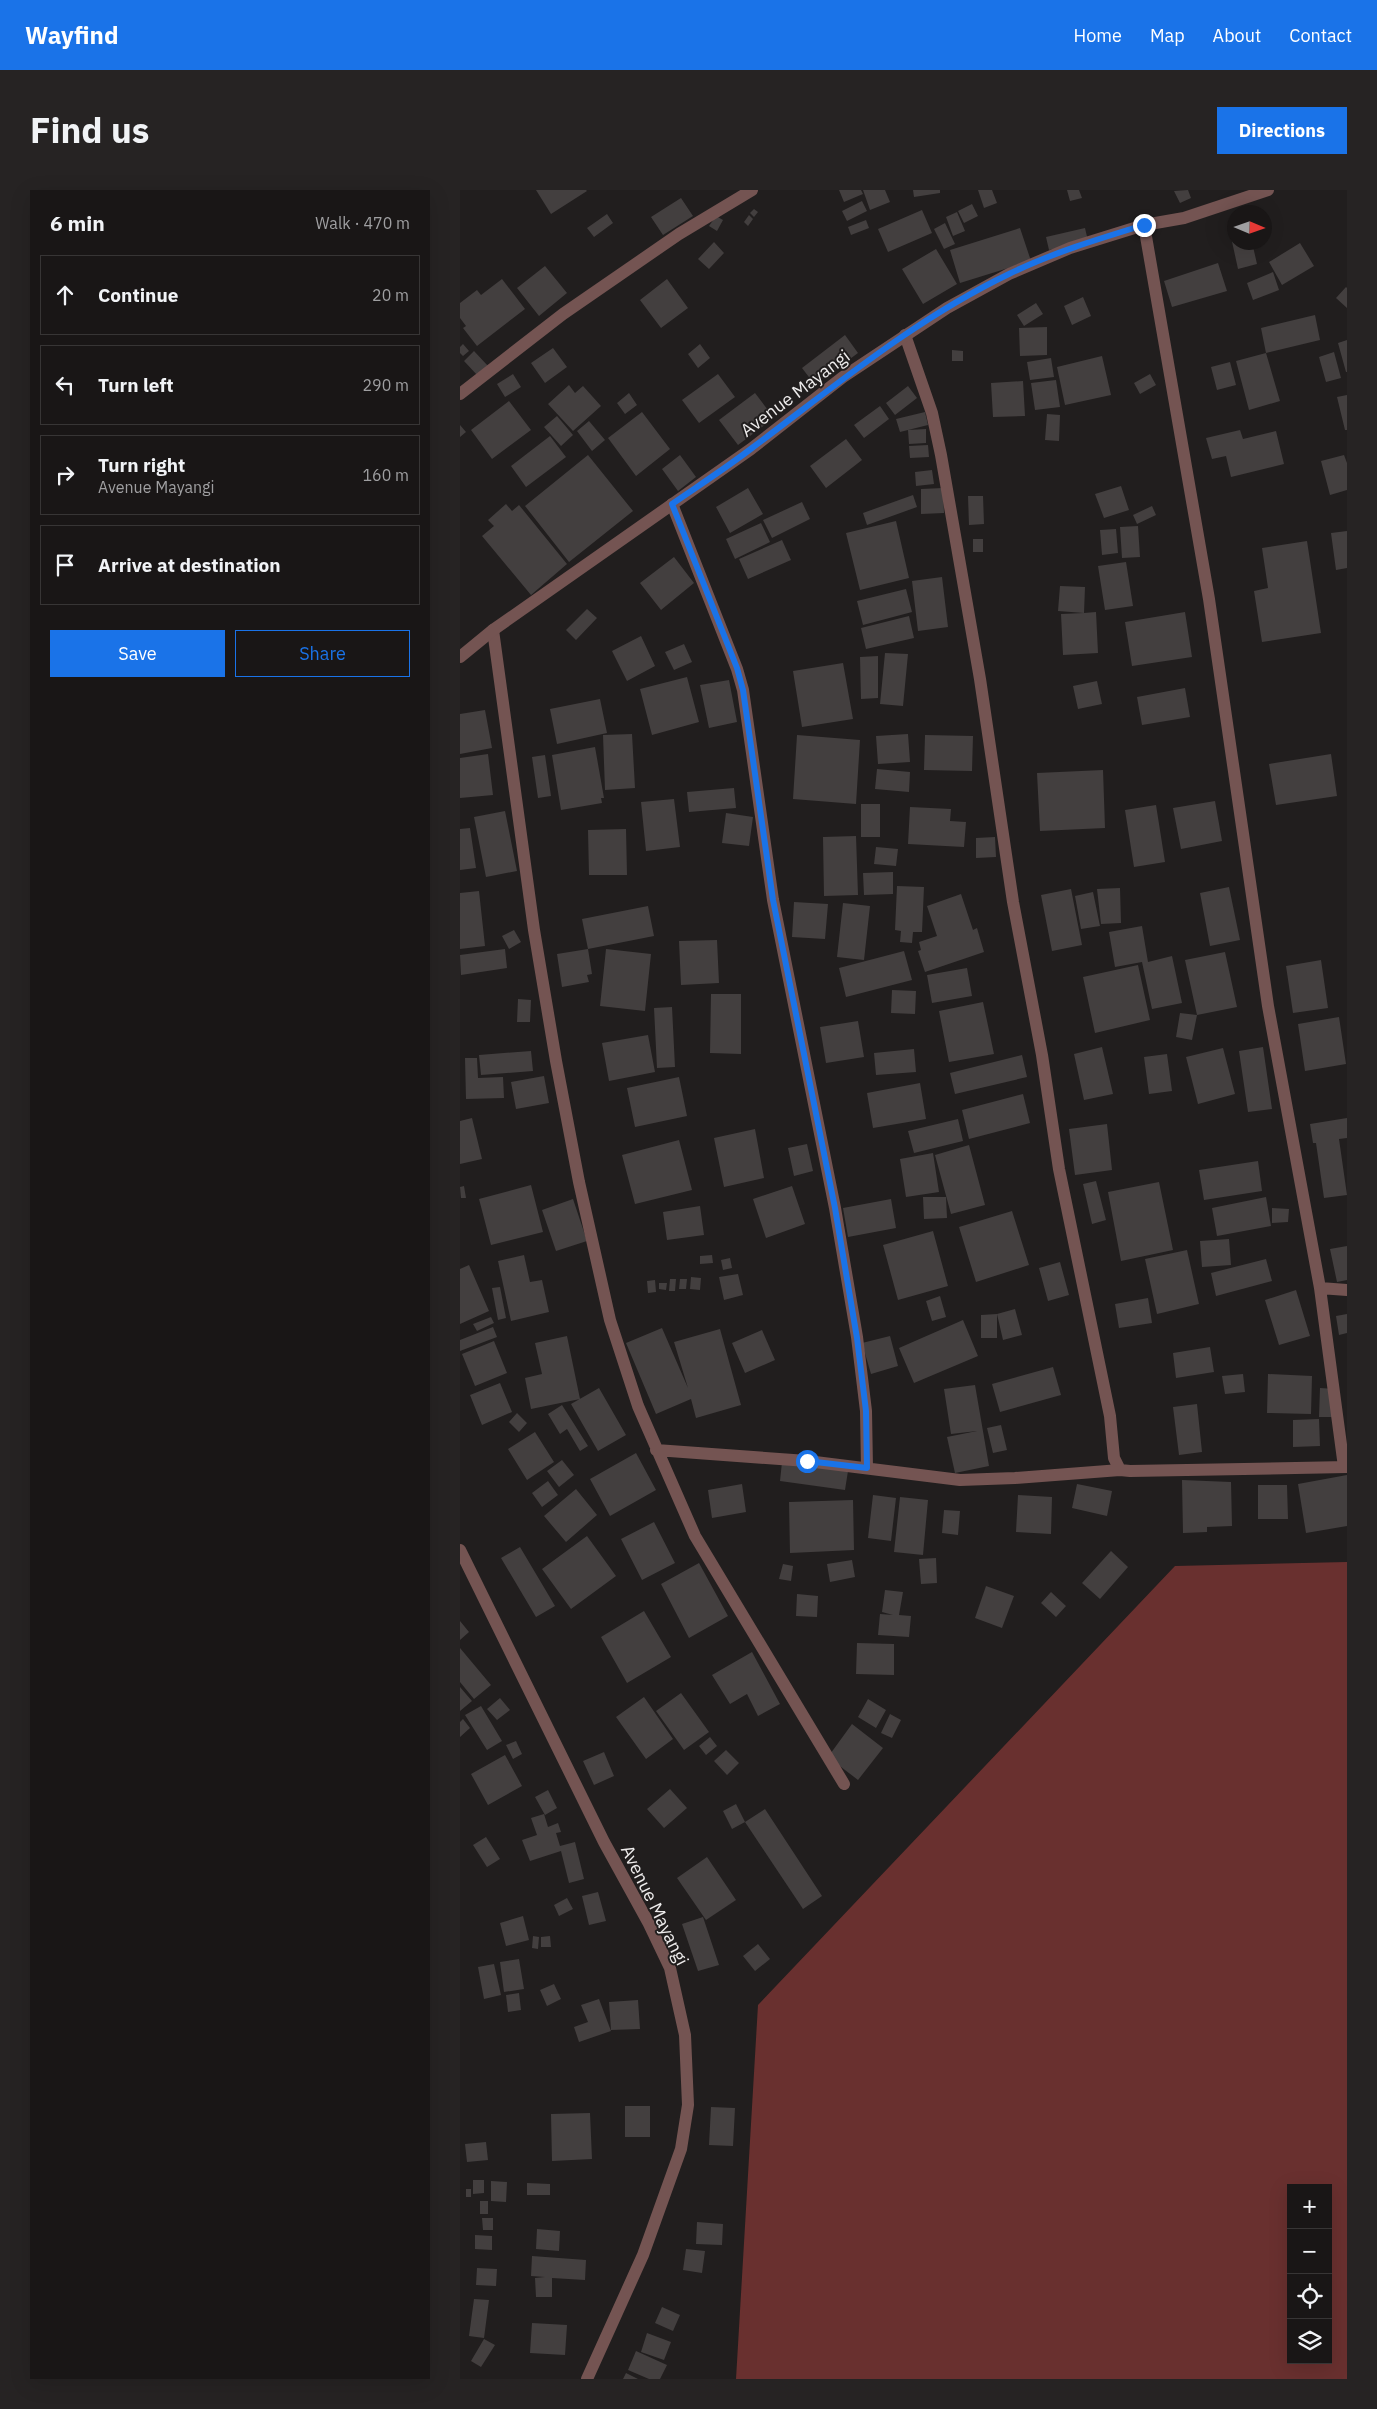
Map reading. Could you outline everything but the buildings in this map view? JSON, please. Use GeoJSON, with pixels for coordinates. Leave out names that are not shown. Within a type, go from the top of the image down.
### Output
{"type":"FeatureCollection","features":[{"type":"Feature","properties":{"kind":"street"},"geometry":{"type":"LineString","coordinates":[[460,394],[563,314],[679,234],[752,190]]}},
{"type":"Feature","properties":{"kind":"street","name":"Avenue Mayangi"},"geometry":{"type":"LineString","coordinates":[[460,657],[493,630],[751,449],[843,377],[905,334],[947,308],[1008,274],[1070,248],[1144,225],[1184,218],[1268,190]]}},
{"type":"Feature","properties":{"kind":"street"},"geometry":{"type":"LineString","coordinates":[[656,1450],[740,1455],[960,1480],[1120,1470],[1345,1467],[1320,1288],[1268,1006],[1209,599],[1144,225]]}},
{"type":"Feature","properties":{"kind":"street"},"geometry":{"type":"LineString","coordinates":[[905,334],[932,413],[941,455],[980,679],[1013,902],[1042,1055],[1059,1170],[1110,1416],[1114,1458],[1120,1470]]}},
{"type":"Feature","properties":{"kind":"street"},"geometry":{"type":"LineString","coordinates":[[672,504],[737,668],[743,690],[773,900],[835,1208],[857,1338],[866,1411],[867,1468]]}},
{"type":"Feature","properties":{"kind":"street"},"geometry":{"type":"LineString","coordinates":[[493,630],[534,930],[579,1182],[610,1320],[638,1406],[695,1536],[844,1784]]}},
{"type":"Feature","properties":{"kind":"street"},"geometry":{"type":"LineString","coordinates":[[1320,1288],[1347,1290]]}},
{"type":"Feature","properties":{"kind":"street","name":"Avenue Mayangi"},"geometry":{"type":"LineString","coordinates":[[460,1552],[604,1842],[648,1922],[670,1968],[685,2035],[688,2105],[681,2149],[643,2255],[587,2379]]}},
{"type":"Feature","properties":{"kind":"shaded area"},"geometry":{"type":"Polygon","coordinates":[[[1347,1562],[1347,2379],[736,2379],[758,2005],[1175,1566],[1347,1562]]]}},
{"type":"Feature","properties":{"kind":"route"},"geometry":{"type":"LineString","coordinates":[[807,1461],[867,1468],[866,1411],[857,1338],[835,1208],[773,900],[743,690],[737,668],[672,504],[751,449],[843,377],[905,334],[947,308],[1008,274],[1070,248],[1144,225]]}}]}
